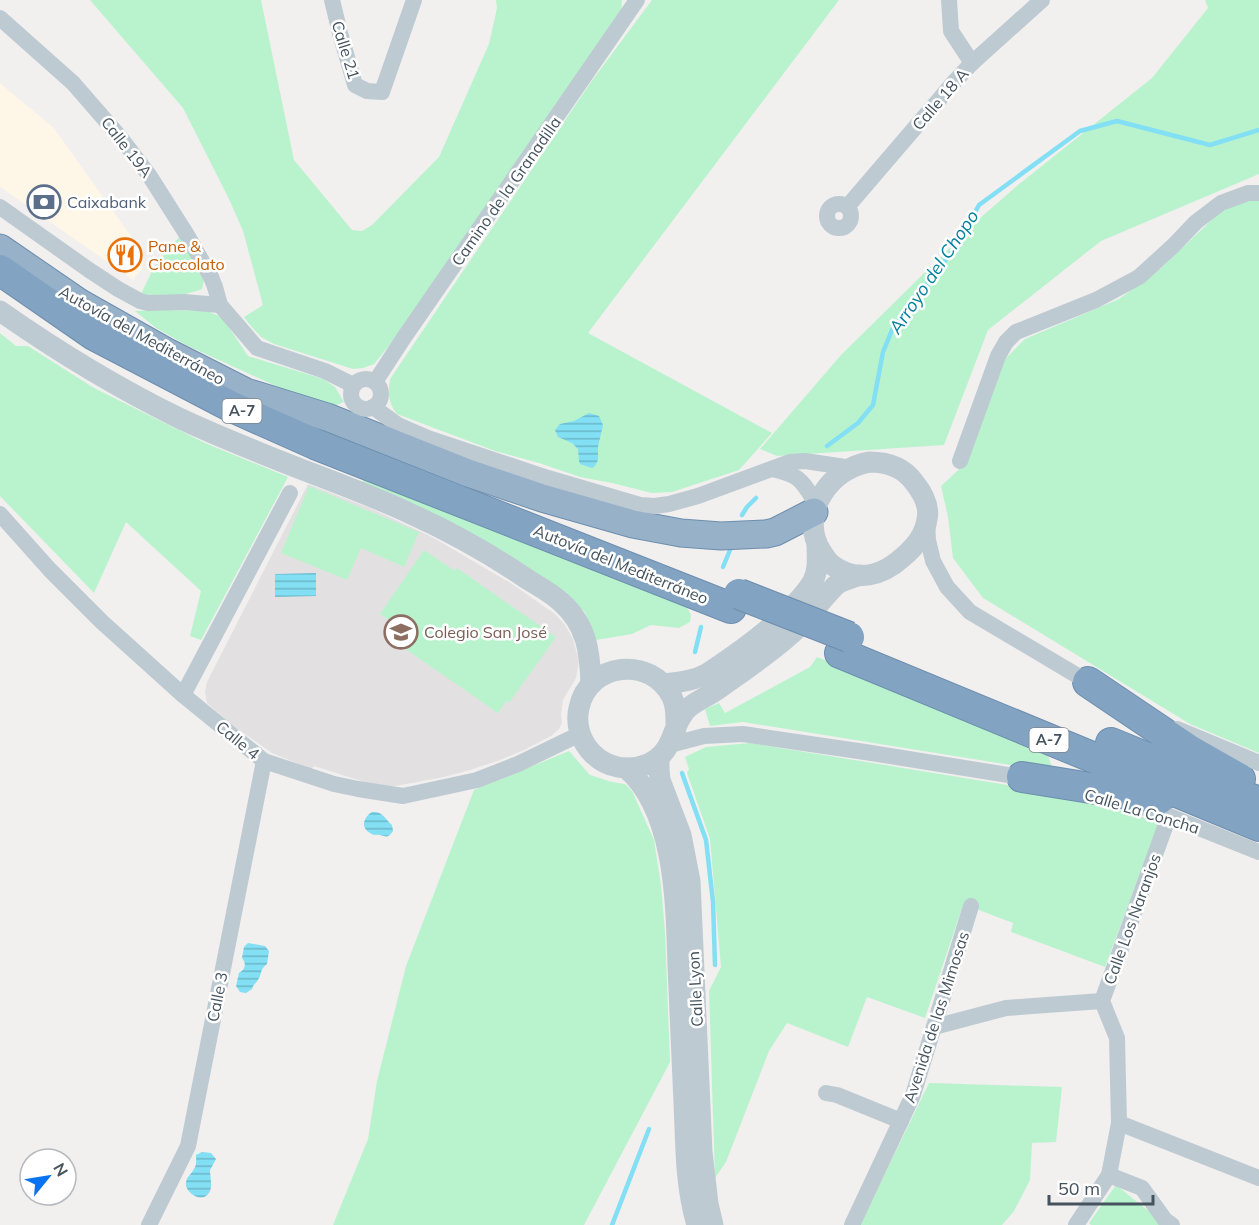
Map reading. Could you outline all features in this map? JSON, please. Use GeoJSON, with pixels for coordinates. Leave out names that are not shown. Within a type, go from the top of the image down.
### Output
{"type":"FeatureCollection","features":[{"type":"Feature","properties":{"kind":"highway","name":"Autovía del Mediterráneo"},"geometry":{"type":"LineString","coordinates":[[0,248],[80,303],[165,351],[246,392],[336,432],[504,498],[735,601]]}},
{"type":"Feature","properties":{"kind":"highway","name":"Autovía del Mediterráneo"},"geometry":{"type":"LineString","coordinates":[[0,270],[94,335],[232,407],[315,444],[735,601],[844,645],[1221,812],[1259,826]]}},
{"type":"Feature","properties":{"kind":"highway"},"geometry":{"type":"LineString","coordinates":[[246,392],[327,417],[495,483],[633,524],[711,536],[766,534],[783,529],[816,509]]}},
{"type":"Feature","properties":{"kind":"highway","name":"Autovía del Mediterráneo"},"geometry":{"type":"LineString","coordinates":[[844,645],[980,689],[1199,780],[1259,802]]}},
{"type":"Feature","properties":{"kind":"highway"},"geometry":{"type":"LineString","coordinates":[[1088,682],[1189,750],[1259,788]]}},
{"type":"Feature","properties":{"kind":"highway"},"geometry":{"type":"LineString","coordinates":[[1022,777],[1127,793],[1221,812]]}},
{"type":"Feature","properties":{"kind":"street","name":"Calle 21"},"geometry":{"type":"LineString","coordinates":[[332,0],[355,85],[367,91],[382,92],[414,0]]}},
{"type":"Feature","properties":{"kind":"street","name":"Camino de la Granadilla"},"geometry":{"type":"LineString","coordinates":[[375,382],[638,0]]}},
{"type":"Feature","properties":{"kind":"street"},"geometry":{"type":"LineString","coordinates":[[949,0],[951,31],[972,63]]}},
{"type":"Feature","properties":{"kind":"street","name":"Calle 18 A"},"geometry":{"type":"LineString","coordinates":[[847,207],[955,81],[1042,0]]}},
{"type":"Feature","properties":{"kind":"street","name":"Calle 19A"},"geometry":{"type":"LineString","coordinates":[[0,18],[73,83],[120,137],[149,175],[187,235],[211,276],[220,306]]}},
{"type":"Feature","properties":{"kind":"street"},"geometry":{"type":"LineString","coordinates":[[960,461],[1005,342],[1017,332],[1096,300],[1139,277],[1196,222],[1221,203],[1248,193],[1259,193]]}},
{"type":"Feature","properties":{"kind":"street"},"geometry":{"type":"LineString","coordinates":[[0,207],[89,270],[132,297],[144,303],[184,302],[220,306],[257,348],[325,371],[353,385]]}},
{"type":"Feature","properties":{"kind":"street"},"geometry":{"type":"LineString","coordinates":[[0,310],[31,333],[102,377],[179,418],[407,512],[459,537],[510,567],[562,602],[576,619],[587,638],[591,658],[591,684]]}},
{"type":"Feature","properties":{"kind":"street"},"geometry":{"type":"LineString","coordinates":[[366,378],[375,382],[379,386],[380,400],[373,407],[363,408],[355,404],[351,395],[353,385],[366,378]]}},
{"type":"Feature","properties":{"kind":"street"},"geometry":{"type":"LineString","coordinates":[[373,407],[398,425],[428,438],[548,478],[640,505],[669,504],[698,496],[790,462],[852,468]]}},
{"type":"Feature","properties":{"kind":"street"},"geometry":{"type":"LineString","coordinates":[[663,684],[700,678],[760,637],[782,617],[813,581],[818,565],[817,544],[812,526],[820,497],[830,483],[844,472],[861,464],[878,462],[903,471],[923,494],[928,512],[928,540],[933,561],[947,587],[970,612],[1088,682],[1181,730],[1259,763]]}},
{"type":"Feature","properties":{"kind":"street"},"geometry":{"type":"LineString","coordinates":[[772,469],[797,477],[805,485],[816,509]]}},
{"type":"Feature","properties":{"kind":"street"},"geometry":{"type":"LineString","coordinates":[[183,695],[290,493]]}},
{"type":"Feature","properties":{"kind":"street","name":"Calle 4"},"geometry":{"type":"LineString","coordinates":[[0,514],[50,570],[102,622],[183,695],[264,761],[334,784],[403,796],[477,780],[518,764],[580,734]]}},
{"type":"Feature","properties":{"kind":"street"},"geometry":{"type":"LineString","coordinates":[[817,544],[832,565],[851,574],[877,574],[900,561],[913,548],[921,537],[927,520]]}},
{"type":"Feature","properties":{"kind":"street"},"geometry":{"type":"LineString","coordinates":[[668,743],[676,713],[672,697],[663,684],[650,675],[635,669],[619,669],[604,674],[591,684],[583,695],[578,721],[580,734],[587,748],[598,759],[611,766],[626,768],[650,763],[668,743],[683,714],[691,705],[715,691],[773,649],[798,628],[836,585],[860,575]]}},
{"type":"Feature","properties":{"kind":"street","name":"Calle La Concha"},"geometry":{"type":"LineString","coordinates":[[668,743],[704,736],[743,734],[1022,777],[1170,816],[1259,852]]}},
{"type":"Feature","properties":{"kind":"street","name":"Calle Lyon"},"geometry":{"type":"LineString","coordinates":[[668,743],[659,769],[660,780],[681,835],[690,882],[703,1160],[713,1225]]}},
{"type":"Feature","properties":{"kind":"street","name":"Calle 3"},"geometry":{"type":"LineString","coordinates":[[149,1225],[188,1146],[264,761]]}},
{"type":"Feature","properties":{"kind":"street","name":"Calle Lyon"},"geometry":{"type":"LineString","coordinates":[[626,768],[637,778],[651,800],[668,849],[676,915],[686,1160],[696,1225]]}},
{"type":"Feature","properties":{"kind":"street","name":"Calle Los Naranjos"},"geometry":{"type":"LineString","coordinates":[[1076,1225],[1109,1175],[1119,1123],[1117,1038],[1102,1001],[1170,816]]}},
{"type":"Feature","properties":{"kind":"street","name":"Avenida de las Mimosas"},"geometry":{"type":"LineString","coordinates":[[852,1225],[913,1095],[971,906]]}},
{"type":"Feature","properties":{"kind":"street"},"geometry":{"type":"LineString","coordinates":[[934,1027],[1006,1008],[1102,1001]]}},
{"type":"Feature","properties":{"kind":"street"},"geometry":{"type":"LineString","coordinates":[[826,1093],[837,1095],[901,1121]]}},
{"type":"Feature","properties":{"kind":"street"},"geometry":{"type":"LineString","coordinates":[[1119,1123],[1259,1178]]}},
{"type":"Feature","properties":{"kind":"street"},"geometry":{"type":"LineString","coordinates":[[1109,1175],[1142,1188],[1165,1220],[1172,1225]]}},
{"type":"Feature","properties":{"kind":"shaded area"},"geometry":{"type":"Polygon","coordinates":[[[0,83],[54,128],[143,253],[142,269],[133,280],[0,187],[0,83]]]}},
{"type":"Feature","properties":{"kind":"shaded area","name":"Colegio San José"},"geometry":{"type":"Polygon","coordinates":[[[308,484],[370,508],[432,537],[512,584],[555,614],[573,639],[579,661],[576,678],[563,700],[562,723],[559,729],[551,736],[500,760],[444,777],[390,787],[371,784],[314,766],[311,769],[272,753],[231,724],[207,703],[205,692],[207,682],[308,484]]]}},
{"type":"Feature","properties":{"kind":"green space"},"geometry":{"type":"Polygon","coordinates":[[[90,0],[261,0],[294,160],[352,230],[362,231],[372,225],[439,157],[489,44],[497,8],[496,0],[622,0],[621,15],[405,326],[374,364],[353,369],[274,344],[261,337],[244,317],[263,305],[243,231],[229,199],[183,108],[90,0]]]}},
{"type":"Feature","properties":{"kind":"green space"},"geometry":{"type":"Polygon","coordinates":[[[652,0],[839,0],[588,333],[772,433],[739,470],[672,492],[652,493],[580,477],[495,451],[397,414],[390,402],[389,393],[390,379],[591,82],[652,0]]]}},
{"type":"Feature","properties":{"kind":"green space"},"geometry":{"type":"Polygon","coordinates":[[[1205,0],[1259,0],[1259,174],[1101,241],[988,330],[944,445],[777,456],[760,449],[841,355],[979,219],[1152,78],[1208,8],[1205,0]]]}},
{"type":"Feature","properties":{"kind":"green space"},"geometry":{"type":"Polygon","coordinates":[[[1259,198],[1259,753],[1190,724],[983,598],[953,558],[948,517],[941,486],[968,461],[1004,360],[1025,339],[1119,299],[1160,269],[1219,213],[1247,199],[1259,198]]]}},
{"type":"Feature","properties":{"kind":"green space"},"geometry":{"type":"Polygon","coordinates":[[[180,236],[204,280],[202,289],[172,296],[141,294],[154,267],[180,236]]]}},
{"type":"Feature","properties":{"kind":"green space"},"geometry":{"type":"Polygon","coordinates":[[[135,311],[207,311],[222,317],[248,356],[323,379],[335,387],[344,402],[330,408],[315,404],[186,345],[156,328],[135,311]]]}},
{"type":"Feature","properties":{"kind":"green space"},"geometry":{"type":"Polygon","coordinates":[[[0,333],[16,346],[28,346],[94,388],[205,443],[288,477],[201,640],[190,636],[201,591],[126,522],[94,593],[0,496],[0,333]]]}},
{"type":"Feature","properties":{"kind":"green space"},"geometry":{"type":"Polygon","coordinates":[[[366,477],[687,607],[691,615],[690,622],[679,628],[651,625],[632,634],[596,640],[585,612],[550,584],[460,527],[362,482],[366,477]]]}},
{"type":"Feature","properties":{"kind":"green space"},"geometry":{"type":"Polygon","coordinates":[[[309,486],[419,532],[404,567],[361,548],[347,580],[281,553],[309,486]]]}},
{"type":"Feature","properties":{"kind":"green space"},"geometry":{"type":"Polygon","coordinates":[[[424,550],[455,571],[457,568],[556,637],[509,703],[506,701],[498,713],[407,650],[415,638],[380,614],[424,550]]]}},
{"type":"Feature","properties":{"kind":"green space"},"geometry":{"type":"Polygon","coordinates":[[[817,657],[1002,731],[1015,742],[1048,756],[1054,772],[743,722],[710,726],[705,709],[719,703],[725,713],[810,667],[817,657]]]}},
{"type":"Feature","properties":{"kind":"green space"},"geometry":{"type":"Polygon","coordinates":[[[750,743],[1075,796],[1159,822],[1105,967],[1011,932],[1013,923],[964,902],[925,1018],[867,997],[848,1047],[787,1023],[769,1051],[726,1162],[715,1178],[709,991],[721,967],[710,839],[687,773],[689,769],[685,757],[706,747],[750,743]]]}},
{"type":"Feature","properties":{"kind":"green space"},"geometry":{"type":"Polygon","coordinates":[[[569,751],[590,775],[625,784],[632,791],[654,840],[665,932],[670,1062],[584,1225],[333,1225],[368,1139],[377,1081],[406,966],[474,790],[569,751]]]}},
{"type":"Feature","properties":{"kind":"green space"},"geometry":{"type":"Polygon","coordinates":[[[929,1083],[1062,1087],[1056,1142],[1032,1143],[1030,1180],[1014,1211],[1002,1225],[860,1225],[929,1083]]]}},
{"type":"Feature","properties":{"kind":"green space"},"geometry":{"type":"Polygon","coordinates":[[[1116,1185],[1166,1225],[1091,1225],[1089,1223],[1116,1185]]]}},
{"type":"Feature","properties":{"kind":"water"},"geometry":{"type":"Polygon","coordinates":[[[589,413],[599,416],[603,425],[598,447],[598,460],[592,468],[580,464],[578,449],[572,443],[558,437],[555,430],[560,424],[574,421],[589,413]]]}},
{"type":"Feature","properties":{"kind":"water"},"geometry":{"type":"Polygon","coordinates":[[[316,573],[316,596],[275,597],[275,574],[316,573]]]}},
{"type":"Feature","properties":{"kind":"water"},"geometry":{"type":"Polygon","coordinates":[[[372,812],[381,814],[392,825],[393,831],[389,836],[367,831],[364,825],[365,819],[372,812]]]}},
{"type":"Feature","properties":{"kind":"water"},"geometry":{"type":"Polygon","coordinates":[[[248,943],[265,946],[269,951],[267,964],[252,989],[246,993],[240,992],[236,986],[239,973],[245,967],[242,958],[244,947],[248,943]]]}},
{"type":"Feature","properties":{"kind":"water"},"geometry":{"type":"Polygon","coordinates":[[[202,1152],[211,1153],[216,1159],[210,1170],[210,1191],[206,1196],[199,1197],[189,1192],[186,1183],[196,1166],[196,1155],[202,1152]]]}},
{"type":"Feature","properties":{"kind":"waterway","name":"Arroyo del Chopo"},"geometry":{"type":"LineString","coordinates":[[827,446],[858,423],[873,405],[883,352],[892,330],[957,245],[979,205],[1080,131],[1117,121],[1210,145],[1259,130]]}},
{"type":"Feature","properties":{"kind":"waterway","name":"Arroyo del Chopo"},"geometry":{"type":"LineString","coordinates":[[742,515],[756,498]]}},
{"type":"Feature","properties":{"kind":"waterway","name":"Arroyo del Chopo"},"geometry":{"type":"LineString","coordinates":[[723,567],[730,550]]}},
{"type":"Feature","properties":{"kind":"waterway","name":"Arroyo del Chopo"},"geometry":{"type":"LineString","coordinates":[[695,652],[701,627]]}},
{"type":"Feature","properties":{"kind":"waterway","name":"Arroyo del Chopo"},"geometry":{"type":"LineString","coordinates":[[682,773],[706,840],[713,902],[715,965]]}},
{"type":"Feature","properties":{"kind":"waterway","name":"Arroyo del Chopo"},"geometry":{"type":"LineString","coordinates":[[612,1225],[649,1129]]}},
{"type":"Feature","properties":{"kind":"place","name":"Caixabank"},"geometry":{"type":"Point","coordinates":[44,202]}},
{"type":"Feature","properties":{"kind":"place","name":"Pane & Cioccolato"},"geometry":{"type":"Point","coordinates":[125,255]}},
{"type":"Feature","properties":{"kind":"place","name":"Colegio San José"},"geometry":{"type":"Point","coordinates":[401,632]}}]}
